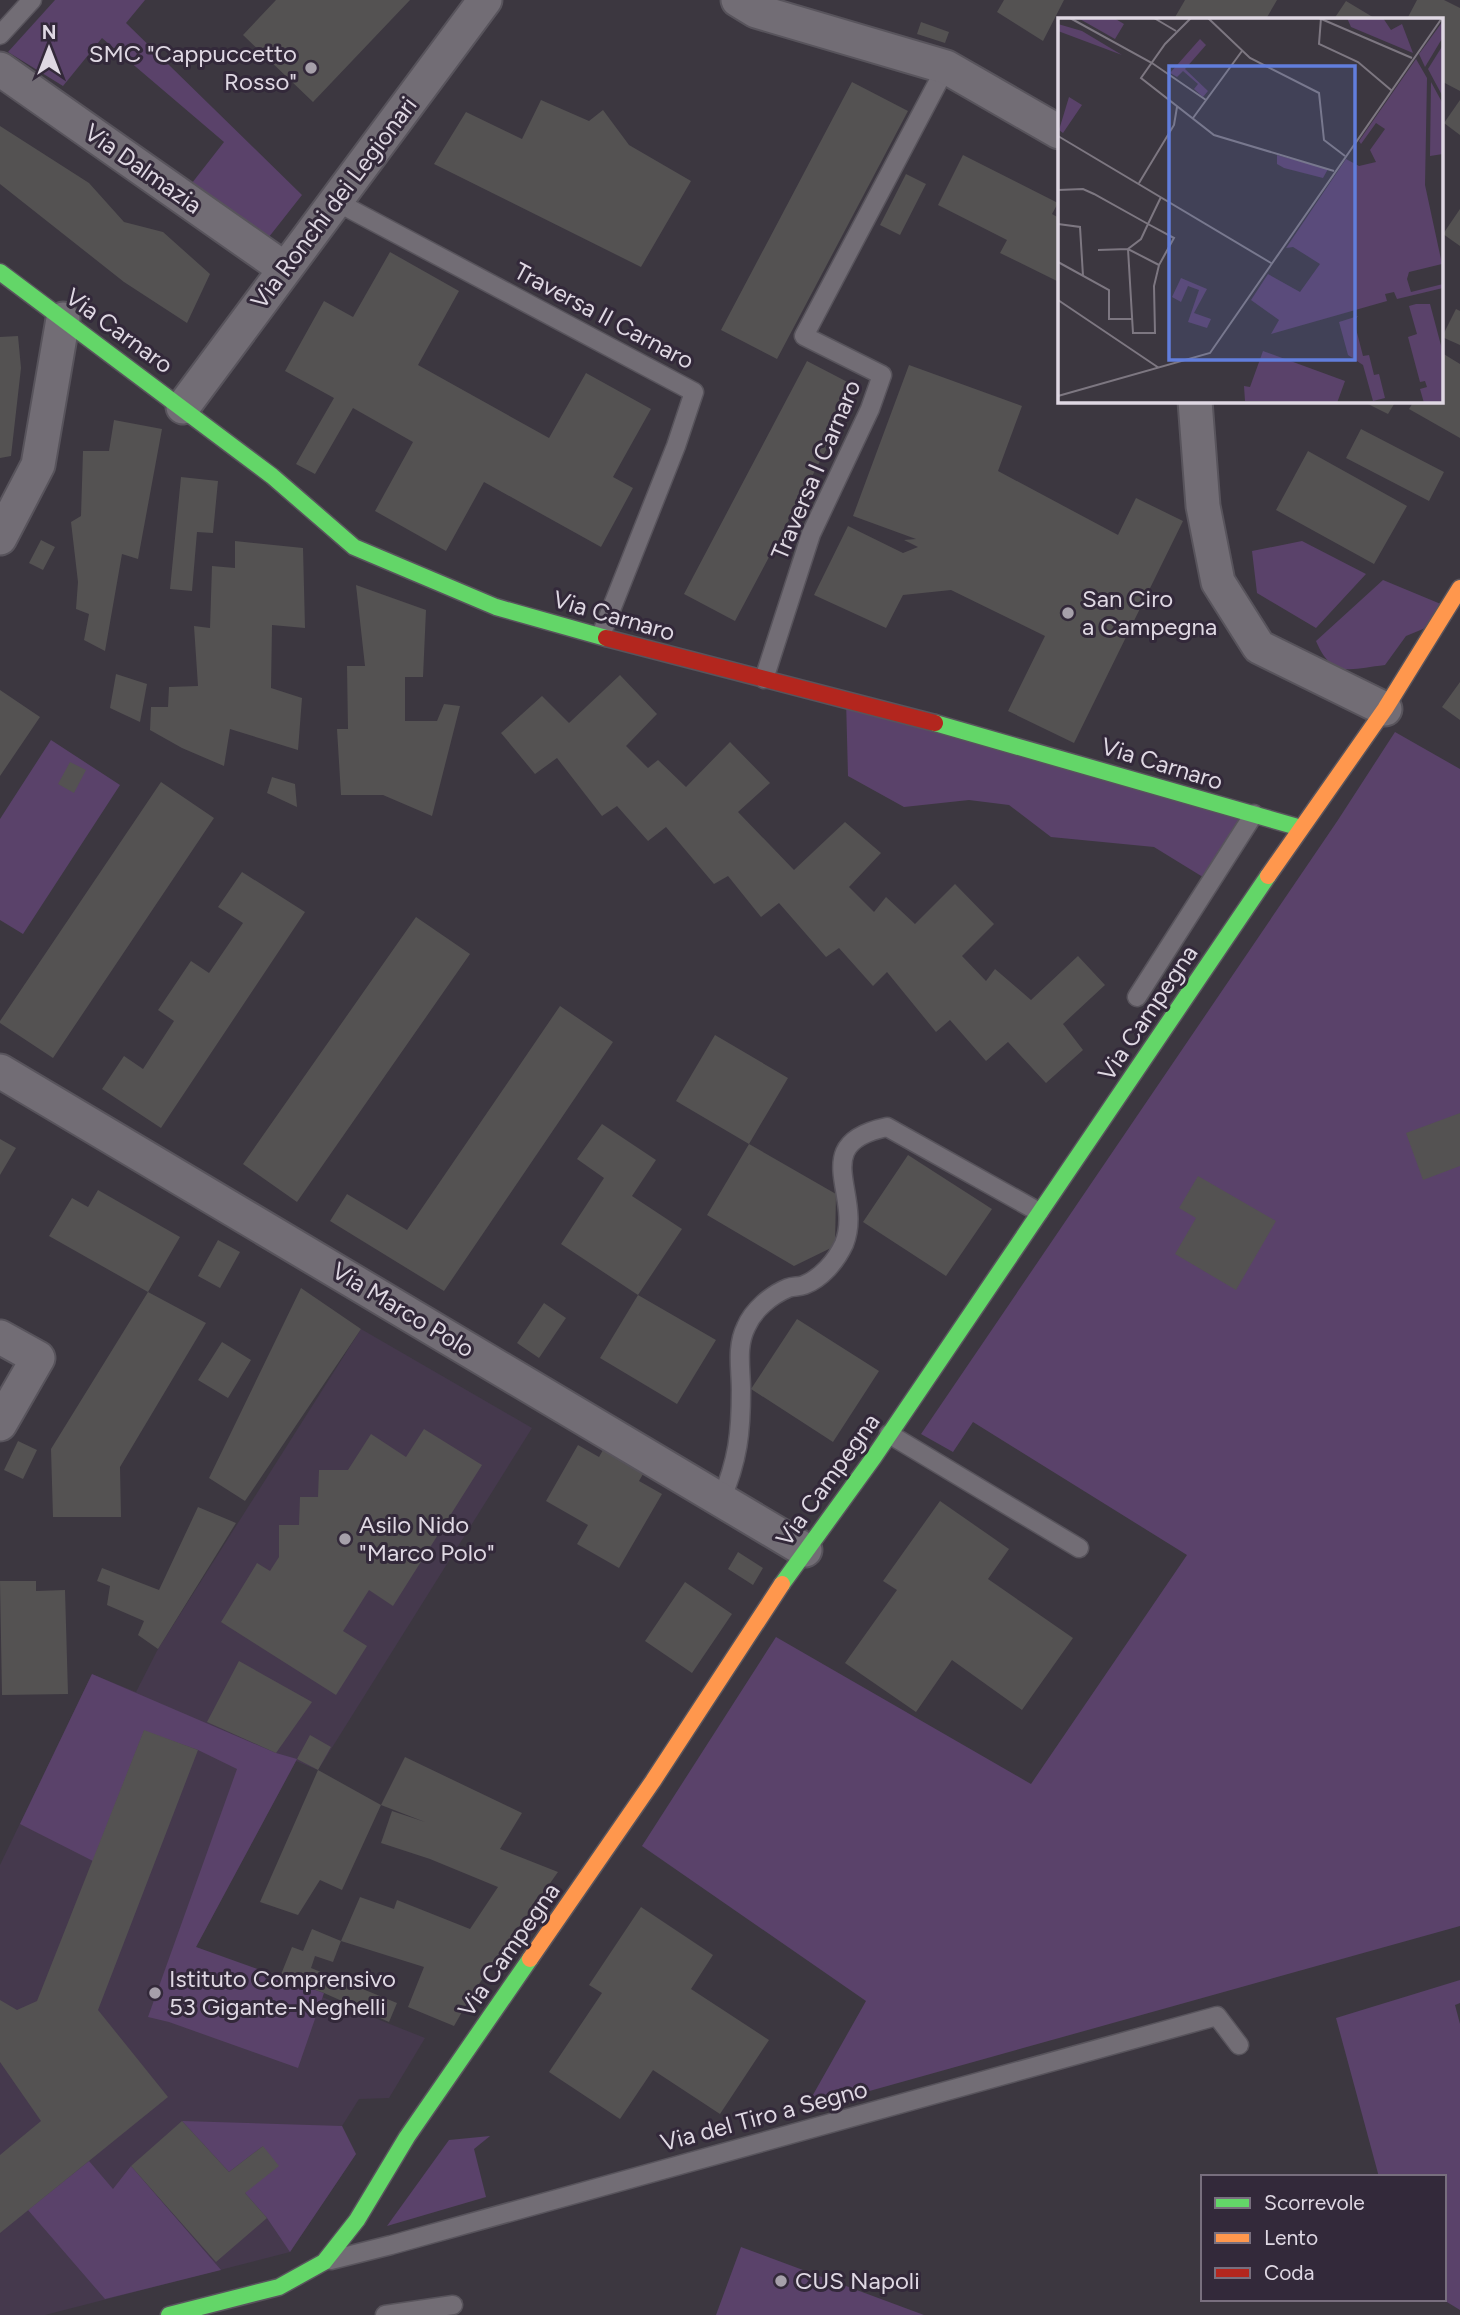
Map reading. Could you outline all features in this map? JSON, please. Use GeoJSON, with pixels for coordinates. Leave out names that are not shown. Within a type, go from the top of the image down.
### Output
{"type":"FeatureCollection","features":[{"type":"Feature","properties":{"kind":"street","name":"Via Ronchi dei Legionari"},"geometry":{"type":"LineString","coordinates":[[183,407],[485,0]]}},
{"type":"Feature","properties":{"kind":"street"},"geometry":{"type":"LineString","coordinates":[[738,0],[756,11],[946,67],[1058,131]]}},
{"type":"Feature","properties":{"kind":"street","name":"Via Dalmazia"},"geometry":{"type":"LineString","coordinates":[[0,69],[285,269]]}},
{"type":"Feature","properties":{"kind":"street","name":"Via Carnaro"},"geometry":{"type":"LineString","coordinates":[[0,272],[272,476],[354,547],[496,607],[665,654],[871,705],[1043,752],[1301,828]]}},
{"type":"Feature","properties":{"kind":"street"},"geometry":{"type":"LineString","coordinates":[[0,538],[38,465],[63,319]]}},
{"type":"Feature","properties":{"kind":"street"},"geometry":{"type":"LineString","coordinates":[[1195,402],[1203,506],[1218,582],[1259,647],[1385,709]]}},
{"type":"Feature","properties":{"kind":"street","name":"Via Campegna"},"geometry":{"type":"LineString","coordinates":[[169,2315],[279,2287],[324,2262],[357,2220],[407,2137],[645,1792],[805,1550],[889,1434],[1301,828],[1454,611],[1460,588]]}},
{"type":"Feature","properties":{"kind":"street","name":"Via Marco Polo"},"geometry":{"type":"LineString","coordinates":[[0,1070],[805,1550]]}},
{"type":"Feature","properties":{"kind":"street"},"geometry":{"type":"LineString","coordinates":[[0,1337],[38,1358],[0,1424]]}},
{"type":"Feature","properties":{"kind":"lane"},"geometry":{"type":"LineString","coordinates":[[0,35],[32,0]]}},
{"type":"Feature","properties":{"kind":"lane","name":"Traversa I Carnaro"},"geometry":{"type":"LineString","coordinates":[[764,679],[811,534],[870,409],[882,375],[804,336],[946,67]]}},
{"type":"Feature","properties":{"kind":"lane","name":"Traversa II Carnaro"},"geometry":{"type":"LineString","coordinates":[[335,201],[694,392],[676,446],[601,635]]}},
{"type":"Feature","properties":{"kind":"lane"},"geometry":{"type":"LineString","coordinates":[[1137,997],[1254,814]]}},
{"type":"Feature","properties":{"kind":"lane"},"geometry":{"type":"LineString","coordinates":[[721,1500],[734,1471],[739,1439],[740,1347],[745,1328],[768,1300],[789,1287],[803,1286],[812,1281],[834,1261],[845,1241],[847,1218],[842,1163],[846,1149],[854,1139],[868,1131],[887,1127],[1039,1212]]}},
{"type":"Feature","properties":{"kind":"lane"},"geometry":{"type":"LineString","coordinates":[[889,1434],[1079,1548]]}},
{"type":"Feature","properties":{"kind":"lane","name":"Via del Tiro a Segno"},"geometry":{"type":"LineString","coordinates":[[324,2262],[1217,2016],[1239,2045]]}},
{"type":"Feature","properties":{"kind":"lane"},"geometry":{"type":"LineString","coordinates":[[385,2315],[453,2305]]}},
{"type":"Feature","properties":{"kind":"shaded area"},"geometry":{"type":"Polygon","coordinates":[[[55,0],[145,0],[126,23],[302,195],[265,242],[192,183],[224,142],[102,38],[63,86],[8,52],[55,0]]]}},
{"type":"Feature","properties":{"kind":"shaded area"},"geometry":{"type":"Polygon","coordinates":[[[1302,541],[1366,574],[1316,628],[1257,593],[1252,551],[1302,541]]]}},
{"type":"Feature","properties":{"kind":"shaded area"},"geometry":{"type":"Polygon","coordinates":[[[1383,580],[1448,607],[1423,629],[1406,636],[1385,665],[1352,669],[1336,666],[1322,653],[1316,641],[1383,580]]]}},
{"type":"Feature","properties":{"kind":"shaded area"},"geometry":{"type":"Polygon","coordinates":[[[846,699],[1254,814],[1211,882],[1154,847],[1051,837],[1009,805],[969,800],[904,807],[848,776],[846,699]]]}},
{"type":"Feature","properties":{"kind":"shaded area"},"geometry":{"type":"Polygon","coordinates":[[[1395,732],[1460,769],[1460,1926],[805,2109],[866,2001],[642,1846],[776,1637],[1031,1784],[1187,1555],[973,1422],[953,1452],[921,1434],[1395,732]]]}},
{"type":"Feature","properties":{"kind":"shaded area"},"geometry":{"type":"Polygon","coordinates":[[[51,740],[120,785],[23,934],[0,920],[0,819],[51,740]]]}},
{"type":"Feature","properties":{"kind":"shaded area","name":"Istituto Comprensivo 53 Gigante-Neghelli"},"geometry":{"type":"Polygon","coordinates":[[[361,1329],[532,1428],[318,1770],[296,1761],[196,1947],[425,2038],[389,2098],[359,2099],[342,2126],[356,2154],[290,2252],[45,2315],[0,2315],[0,1865],[92,1674],[136,1692],[158,1649],[361,1329]]]}},
{"type":"Feature","properties":{"kind":"shaded area"},"geometry":{"type":"Polygon","coordinates":[[[92,1674],[276,1753],[297,1759],[196,1947],[324,1993],[298,2068],[148,2017],[237,1769],[198,1750],[144,1731],[93,1861],[20,1824],[92,1674]]]}},
{"type":"Feature","properties":{"kind":"shaded area"},"geometry":{"type":"Polygon","coordinates":[[[1460,1980],[1460,2003],[1455,2005],[1460,2024],[1460,2310],[1445,2301],[1446,2175],[1378,2175],[1336,2018],[1460,1980]]]}},
{"type":"Feature","properties":{"kind":"shaded area"},"geometry":{"type":"Polygon","coordinates":[[[182,2121],[342,2126],[356,2154],[290,2252],[267,2218],[245,2193],[263,2146],[229,2172],[182,2121]]]}},
{"type":"Feature","properties":{"kind":"shaded area"},"geometry":{"type":"Polygon","coordinates":[[[490,2136],[474,2149],[486,2197],[387,2226],[449,2140],[490,2136]]]}},
{"type":"Feature","properties":{"kind":"shaded area"},"geometry":{"type":"Polygon","coordinates":[[[89,2161],[113,2189],[131,2166],[221,2270],[105,2299],[28,2210],[89,2161]]]}},
{"type":"Feature","properties":{"kind":"shaded area","name":"CUS Napoli"},"geometry":{"type":"Polygon","coordinates":[[[741,2247],[924,2315],[716,2315],[741,2247]]]}},
{"type":"Feature","properties":{"kind":"building","name":"SMC \"Cappuccetto Rosso\""},"geometry":{"type":"Polygon","coordinates":[[[276,0],[410,0],[313,102],[243,35],[276,0]]]}},
{"type":"Feature","properties":{"kind":"building"},"geometry":{"type":"Polygon","coordinates":[[[1004,0],[1064,0],[1043,41],[997,12],[1004,0]]]}},
{"type":"Feature","properties":{"kind":"building"},"geometry":{"type":"Polygon","coordinates":[[[1185,0],[1277,0],[1267,18],[1175,18],[1185,0]]]}},
{"type":"Feature","properties":{"kind":"building"},"geometry":{"type":"Polygon","coordinates":[[[1417,0],[1444,0],[1460,8],[1460,91],[1442,82],[1442,18],[1408,18],[1417,0]]]}},
{"type":"Feature","properties":{"kind":"building"},"geometry":{"type":"Polygon","coordinates":[[[1346,1],[1374,18],[1335,18],[1346,1]]]}},
{"type":"Feature","properties":{"kind":"building"},"geometry":{"type":"Polygon","coordinates":[[[921,22],[949,32],[945,43],[917,34],[921,22]]]}},
{"type":"Feature","properties":{"kind":"building"},"geometry":{"type":"Polygon","coordinates":[[[852,82],[908,111],[777,359],[721,330],[852,82]]]}},
{"type":"Feature","properties":{"kind":"building"},"geometry":{"type":"Polygon","coordinates":[[[541,100],[589,121],[603,110],[629,145],[691,181],[641,267],[434,164],[466,112],[522,139],[541,100]]]}},
{"type":"Feature","properties":{"kind":"building"},"geometry":{"type":"Polygon","coordinates":[[[1460,100],[1460,135],[1444,123],[1460,100]]]}},
{"type":"Feature","properties":{"kind":"building"},"geometry":{"type":"Polygon","coordinates":[[[0,126],[89,183],[124,222],[163,232],[210,274],[187,323],[124,282],[0,184],[0,126]]]}},
{"type":"Feature","properties":{"kind":"building"},"geometry":{"type":"Polygon","coordinates":[[[963,155],[1058,203],[1052,214],[1058,217],[1058,282],[1000,253],[1007,240],[938,205],[963,155]]]}},
{"type":"Feature","properties":{"kind":"building"},"geometry":{"type":"Polygon","coordinates":[[[906,174],[926,184],[900,235],[880,225],[906,174]]]}},
{"type":"Feature","properties":{"kind":"building"},"geometry":{"type":"Polygon","coordinates":[[[1460,209],[1460,246],[1443,234],[1460,209]]]}},
{"type":"Feature","properties":{"kind":"building"},"geometry":{"type":"Polygon","coordinates":[[[390,252],[459,291],[418,365],[549,438],[586,373],[651,409],[613,477],[633,488],[601,547],[484,482],[446,551],[375,511],[413,442],[353,408],[315,474],[296,464],[334,398],[285,371],[324,301],[353,317],[390,252]]]}},
{"type":"Feature","properties":{"kind":"building"},"geometry":{"type":"Polygon","coordinates":[[[1456,309],[1460,311],[1460,345],[1442,337],[1456,309]]]}},
{"type":"Feature","properties":{"kind":"building"},"geometry":{"type":"Polygon","coordinates":[[[18,336],[21,368],[11,456],[0,458],[0,337],[18,336]]]}},
{"type":"Feature","properties":{"kind":"building"},"geometry":{"type":"Polygon","coordinates":[[[1442,353],[1460,364],[1460,438],[1409,409],[1413,402],[1442,402],[1442,353]]]}},
{"type":"Feature","properties":{"kind":"building"},"geometry":{"type":"Polygon","coordinates":[[[807,361],[859,388],[735,621],[684,594],[807,361]]]}},
{"type":"Feature","properties":{"kind":"building","name":"San Ciro a Campegna"},"geometry":{"type":"Polygon","coordinates":[[[909,365],[1022,406],[998,471],[1118,535],[1136,498],[1183,521],[1074,743],[1008,711],[1045,636],[951,590],[903,595],[886,628],[814,595],[848,526],[903,553],[918,547],[904,540],[916,539],[853,516],[909,365]]]}},
{"type":"Feature","properties":{"kind":"building"},"geometry":{"type":"Polygon","coordinates":[[[1364,402],[1395,402],[1388,414],[1364,402]]]}},
{"type":"Feature","properties":{"kind":"building"},"geometry":{"type":"Polygon","coordinates":[[[114,420],[162,429],[138,559],[122,554],[105,651],[84,640],[89,614],[76,609],[78,582],[71,522],[81,516],[83,451],[109,451],[114,420]]]}},
{"type":"Feature","properties":{"kind":"building"},"geometry":{"type":"Polygon","coordinates":[[[1361,429],[1444,472],[1429,501],[1346,458],[1361,429]]]}},
{"type":"Feature","properties":{"kind":"building"},"geometry":{"type":"Polygon","coordinates":[[[1308,451],[1407,506],[1374,564],[1276,510],[1308,451]]]}},
{"type":"Feature","properties":{"kind":"building"},"geometry":{"type":"Polygon","coordinates":[[[181,477],[218,481],[213,533],[197,532],[192,591],[170,589],[181,477]]]}},
{"type":"Feature","properties":{"kind":"building"},"geometry":{"type":"Polygon","coordinates":[[[41,540],[55,547],[43,570],[29,563],[41,540]]]}},
{"type":"Feature","properties":{"kind":"building"},"geometry":{"type":"Polygon","coordinates":[[[235,541],[303,548],[305,628],[272,625],[271,688],[302,698],[298,750],[230,729],[224,766],[182,748],[150,730],[151,707],[168,707],[169,687],[198,686],[194,626],[210,628],[212,566],[235,568],[235,541]]]}},
{"type":"Feature","properties":{"kind":"building"},"geometry":{"type":"Polygon","coordinates":[[[356,585],[426,610],[423,677],[405,677],[405,721],[437,721],[444,704],[460,706],[432,816],[383,795],[341,795],[337,729],[348,729],[347,666],[365,666],[356,585]]]}},
{"type":"Feature","properties":{"kind":"building"},"geometry":{"type":"Polygon","coordinates":[[[116,674],[147,684],[140,722],[110,708],[116,674]]]}},
{"type":"Feature","properties":{"kind":"building"},"geometry":{"type":"Polygon","coordinates":[[[620,675],[657,714],[626,746],[648,768],[658,760],[686,787],[730,742],[770,783],[738,812],[794,870],[845,822],[881,853],[849,887],[874,912],[886,897],[915,924],[955,884],[994,924],[962,956],[986,981],[995,969],[1031,1000],[1078,956],[1105,985],[1063,1024],[1083,1050],[1046,1083],[1008,1042],[986,1061],[950,1020],[936,1032],[887,972],[873,986],[839,948],[826,957],[779,903],[761,917],[728,876],[714,884],[666,827],[648,841],[617,806],[602,816],[557,758],[535,774],[501,733],[542,696],[569,723],[620,675]]]}},
{"type":"Feature","properties":{"kind":"building"},"geometry":{"type":"Polygon","coordinates":[[[1460,682],[1460,720],[1442,707],[1460,682]]]}},
{"type":"Feature","properties":{"kind":"building"},"geometry":{"type":"Polygon","coordinates":[[[0,690],[40,717],[0,776],[0,690]]]}},
{"type":"Feature","properties":{"kind":"building"},"geometry":{"type":"Polygon","coordinates":[[[70,762],[86,770],[74,793],[58,784],[70,762]]]}},
{"type":"Feature","properties":{"kind":"building"},"geometry":{"type":"Polygon","coordinates":[[[272,777],[295,784],[297,807],[267,793],[272,777]]]}},
{"type":"Feature","properties":{"kind":"building"},"geometry":{"type":"Polygon","coordinates":[[[161,782],[214,818],[53,1058],[0,1021],[161,782]]]}},
{"type":"Feature","properties":{"kind":"building"},"geometry":{"type":"Polygon","coordinates":[[[242,872],[305,912],[161,1128],[102,1089],[124,1056],[143,1069],[174,1021],[158,1010],[191,961],[209,973],[243,923],[218,907],[242,872]]]}},
{"type":"Feature","properties":{"kind":"building"},"geometry":{"type":"Polygon","coordinates":[[[416,917],[470,954],[297,1202],[243,1164],[416,917]]]}},
{"type":"Feature","properties":{"kind":"building"},"geometry":{"type":"Polygon","coordinates":[[[560,1006],[613,1042],[444,1291],[330,1221],[347,1194],[407,1230],[560,1006]]]}},
{"type":"Feature","properties":{"kind":"building"},"geometry":{"type":"Polygon","coordinates":[[[715,1035],[788,1078],[749,1144],[676,1101],[715,1035]]]}},
{"type":"Feature","properties":{"kind":"building"},"geometry":{"type":"Polygon","coordinates":[[[1460,1113],[1460,1166],[1423,1180],[1406,1133],[1460,1113]]]}},
{"type":"Feature","properties":{"kind":"building"},"geometry":{"type":"Polygon","coordinates":[[[602,1124],[656,1160],[632,1196],[682,1229],[638,1295],[561,1244],[604,1178],[577,1159],[602,1124]]]}},
{"type":"Feature","properties":{"kind":"building"},"geometry":{"type":"Polygon","coordinates":[[[0,1139],[16,1148],[0,1175],[0,1139]]]}},
{"type":"Feature","properties":{"kind":"building"},"geometry":{"type":"Polygon","coordinates":[[[749,1144],[836,1194],[835,1246],[794,1266],[707,1215],[749,1144]]]}},
{"type":"Feature","properties":{"kind":"building"},"geometry":{"type":"Polygon","coordinates":[[[908,1155],[992,1209],[946,1276],[863,1222],[908,1155]]]}},
{"type":"Feature","properties":{"kind":"building"},"geometry":{"type":"Polygon","coordinates":[[[1198,1176],[1276,1221],[1236,1290],[1175,1254],[1196,1218],[1179,1208],[1198,1176]]]}},
{"type":"Feature","properties":{"kind":"building"},"geometry":{"type":"Polygon","coordinates":[[[98,1190],[180,1237],[148,1292],[49,1236],[72,1198],[88,1207],[98,1190]]]}},
{"type":"Feature","properties":{"kind":"building"},"geometry":{"type":"Polygon","coordinates":[[[218,1240],[240,1252],[220,1288],[198,1276],[218,1240]]]}},
{"type":"Feature","properties":{"kind":"building"},"geometry":{"type":"Polygon","coordinates":[[[301,1288],[361,1329],[245,1501],[209,1478],[301,1288]]]}},
{"type":"Feature","properties":{"kind":"building"},"geometry":{"type":"Polygon","coordinates":[[[148,1292],[206,1323],[120,1467],[121,1517],[53,1517],[51,1449],[148,1292]]]}},
{"type":"Feature","properties":{"kind":"building"},"geometry":{"type":"Polygon","coordinates":[[[638,1295],[716,1340],[677,1404],[600,1358],[638,1295]]]}},
{"type":"Feature","properties":{"kind":"building"},"geometry":{"type":"Polygon","coordinates":[[[544,1303],[566,1318],[539,1358],[517,1343],[544,1303]]]}},
{"type":"Feature","properties":{"kind":"building"},"geometry":{"type":"Polygon","coordinates":[[[797,1319],[879,1371],[833,1442],[751,1389],[797,1319]]]}},
{"type":"Feature","properties":{"kind":"building"},"geometry":{"type":"Polygon","coordinates":[[[222,1342],[251,1360],[228,1398],[198,1380],[222,1342]]]}},
{"type":"Feature","properties":{"kind":"building"},"geometry":{"type":"Polygon","coordinates":[[[424,1429],[482,1465],[393,1606],[369,1590],[343,1631],[367,1646],[336,1695],[221,1622],[257,1563],[270,1571],[279,1557],[279,1525],[299,1525],[300,1497],[318,1497],[319,1470],[348,1470],[371,1434],[406,1457],[424,1429]]]}},
{"type":"Feature","properties":{"kind":"building"},"geometry":{"type":"Polygon","coordinates":[[[18,1441],[37,1450],[23,1479],[4,1470],[18,1441]]]}},
{"type":"Feature","properties":{"kind":"building"},"geometry":{"type":"Polygon","coordinates":[[[578,1445],[599,1457],[603,1450],[643,1474],[639,1481],[662,1494],[619,1568],[577,1544],[588,1525],[546,1501],[578,1445]]]}},
{"type":"Feature","properties":{"kind":"building"},"geometry":{"type":"Polygon","coordinates":[[[940,1501],[1009,1549],[988,1579],[1073,1638],[1022,1710],[952,1660],[916,1712],[845,1663],[897,1590],[883,1581],[940,1501]]]}},
{"type":"Feature","properties":{"kind":"building"},"geometry":{"type":"Polygon","coordinates":[[[198,1507],[236,1523],[158,1649],[138,1635],[144,1621],[107,1605],[110,1586],[97,1581],[102,1568],[159,1590],[198,1507]]]}},
{"type":"Feature","properties":{"kind":"building"},"geometry":{"type":"Polygon","coordinates":[[[738,1552],[763,1568],[753,1585],[728,1569],[738,1552]]]}},
{"type":"Feature","properties":{"kind":"building"},"geometry":{"type":"Polygon","coordinates":[[[0,1581],[36,1581],[36,1591],[65,1590],[68,1694],[2,1695],[0,1581]]]}},
{"type":"Feature","properties":{"kind":"building"},"geometry":{"type":"Polygon","coordinates":[[[685,1582],[732,1614],[692,1673],[645,1641],[685,1582]]]}},
{"type":"Feature","properties":{"kind":"building"},"geometry":{"type":"Polygon","coordinates":[[[239,1661],[312,1702],[276,1753],[207,1722],[239,1661]]]}},
{"type":"Feature","properties":{"kind":"building"},"geometry":{"type":"Polygon","coordinates":[[[144,1730],[198,1750],[98,2010],[168,2097],[0,2233],[0,2155],[41,2121],[0,2062],[0,2000],[17,2010],[37,2001],[144,1730]]]}},
{"type":"Feature","properties":{"kind":"building"},"geometry":{"type":"Polygon","coordinates":[[[310,1735],[331,1747],[318,1770],[297,1759],[310,1735]]]}},
{"type":"Feature","properties":{"kind":"building"},"geometry":{"type":"Polygon","coordinates":[[[405,1757],[522,1813],[500,1849],[558,1872],[474,1991],[454,2026],[408,2007],[424,1967],[341,1941],[360,1897],[394,1909],[397,1900],[470,1929],[498,1887],[430,1859],[381,1843],[392,1811],[425,1822],[381,1805],[405,1757]]]}},
{"type":"Feature","properties":{"kind":"building"},"geometry":{"type":"Polygon","coordinates":[[[318,1770],[381,1805],[342,1890],[320,1880],[298,1915],[260,1902],[318,1770]]]}},
{"type":"Feature","properties":{"kind":"building"},"geometry":{"type":"Polygon","coordinates":[[[641,1907],[713,1955],[691,1989],[769,2040],[720,2114],[653,2070],[620,2119],[549,2072],[602,1993],[589,1985],[641,1907]]]}},
{"type":"Feature","properties":{"kind":"building"},"geometry":{"type":"Polygon","coordinates":[[[312,1929],[341,1941],[333,1962],[315,1956],[311,1968],[397,2003],[389,2022],[280,1977],[292,1947],[303,1951],[312,1929]]]}},
{"type":"Feature","properties":{"kind":"building"},"geometry":{"type":"Polygon","coordinates":[[[182,2121],[229,2172],[263,2146],[279,2166],[245,2193],[267,2218],[216,2262],[131,2166],[182,2121]]]}},
{"type":"Feature","properties":{"kind":"traffic: fast"},"geometry":{"type":"LineString","coordinates":[[0,272],[272,476],[354,547],[496,607],[606,638]]}},
{"type":"Feature","properties":{"kind":"traffic: fast"},"geometry":{"type":"LineString","coordinates":[[935,723],[1301,828]]}},
{"type":"Feature","properties":{"kind":"traffic: fast"},"geometry":{"type":"LineString","coordinates":[[782,1584],[874,1457],[1268,876]]}},
{"type":"Feature","properties":{"kind":"traffic: fast"},"geometry":{"type":"LineString","coordinates":[[169,2315],[279,2287],[324,2262],[357,2220],[407,2137],[530,1959]]}},
{"type":"Feature","properties":{"kind":"traffic: slow"},"geometry":{"type":"LineString","coordinates":[[1268,876],[1385,709],[1460,588]]}},
{"type":"Feature","properties":{"kind":"traffic: slow"},"geometry":{"type":"LineString","coordinates":[[530,1959],[653,1781],[782,1584]]}},
{"type":"Feature","properties":{"kind":"traffic: jam"},"geometry":{"type":"LineString","coordinates":[[606,638],[935,723]]}},
{"type":"Feature","properties":{"kind":"place","name":"SMC \"Cappuccetto Rosso\""},"geometry":{"type":"Point","coordinates":[311,68]}},
{"type":"Feature","properties":{"kind":"place","name":"San Ciro a Campegna"},"geometry":{"type":"Point","coordinates":[1068,613]}},
{"type":"Feature","properties":{"kind":"place","name":"Asilo Nido \"Marco Polo\""},"geometry":{"type":"Point","coordinates":[345,1539]}},
{"type":"Feature","properties":{"kind":"place","name":"Istituto Comprensivo 53 Gigante-Neghelli"},"geometry":{"type":"Point","coordinates":[155,1993]}},
{"type":"Feature","properties":{"kind":"place","name":"CUS Napoli"},"geometry":{"type":"Point","coordinates":[781,2281]}}]}
